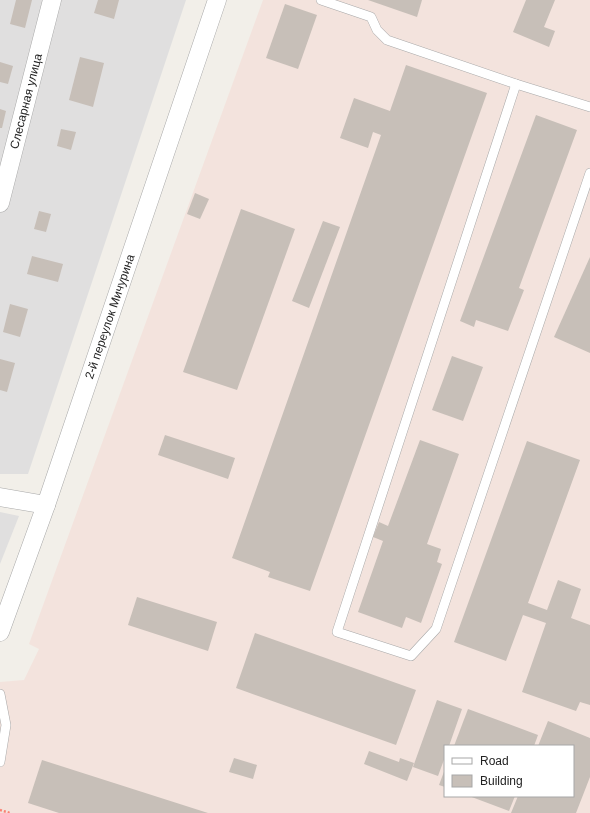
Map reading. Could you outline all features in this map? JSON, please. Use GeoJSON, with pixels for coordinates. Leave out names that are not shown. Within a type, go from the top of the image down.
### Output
{"type":"FeatureCollection","features":[{"type":"Feature","properties":{"kind":"street","name":"Слесарная улица"},"geometry":{"type":"LineString","coordinates":[[0,203],[52,0]]}},
{"type":"Feature","properties":{"kind":"street","name":"2-й переулок Мичурина"},"geometry":{"type":"LineString","coordinates":[[0,632],[46,505],[217,0]]}},
{"type":"Feature","properties":{"kind":"street"},"geometry":{"type":"LineString","coordinates":[[0,496],[46,505]]}},
{"type":"Feature","properties":{"kind":"lane"},"geometry":{"type":"LineString","coordinates":[[321,0],[371,17],[377,30],[387,40],[516,84],[590,107]]}},
{"type":"Feature","properties":{"kind":"lane"},"geometry":{"type":"LineString","coordinates":[[516,84],[337,632],[411,656],[436,629],[590,173]]}},
{"type":"Feature","properties":{"kind":"lane"},"geometry":{"type":"LineString","coordinates":[[0,694],[6,725],[0,762]]}},
{"type":"Feature","properties":{"kind":"path"},"geometry":{"type":"LineString","coordinates":[[0,810],[10,813]]}},
{"type":"Feature","properties":{"kind":"shaded area"},"geometry":{"type":"Polygon","coordinates":[[[0,0],[186,0],[28,474],[0,474],[0,0]]]}},
{"type":"Feature","properties":{"kind":"shaded area"},"geometry":{"type":"Polygon","coordinates":[[[263,0],[590,0],[590,813],[0,813],[0,682],[24,680],[39,649],[29,644],[263,0]]]}},
{"type":"Feature","properties":{"kind":"shaded area"},"geometry":{"type":"Polygon","coordinates":[[[0,512],[19,516],[0,564],[0,512]]]}},
{"type":"Feature","properties":{"kind":"building"},"geometry":{"type":"Polygon","coordinates":[[[16,0],[32,0],[25,28],[10,24],[16,0]]]}},
{"type":"Feature","properties":{"kind":"building"},"geometry":{"type":"Polygon","coordinates":[[[98,0],[119,0],[114,19],[94,13],[98,0]]]}},
{"type":"Feature","properties":{"kind":"building"},"geometry":{"type":"Polygon","coordinates":[[[368,0],[422,0],[417,17],[368,0]]]}},
{"type":"Feature","properties":{"kind":"building"},"geometry":{"type":"Polygon","coordinates":[[[526,0],[555,0],[544,27],[555,31],[549,47],[513,32],[526,0]]]}},
{"type":"Feature","properties":{"kind":"building"},"geometry":{"type":"Polygon","coordinates":[[[285,4],[317,15],[298,69],[266,58],[285,4]]]}},
{"type":"Feature","properties":{"kind":"building"},"geometry":{"type":"Polygon","coordinates":[[[80,57],[104,63],[93,107],[69,100],[80,57]]]}},
{"type":"Feature","properties":{"kind":"building"},"geometry":{"type":"Polygon","coordinates":[[[0,62],[13,66],[8,84],[0,82],[0,62]]]}},
{"type":"Feature","properties":{"kind":"building"},"geometry":{"type":"Polygon","coordinates":[[[406,65],[487,93],[310,591],[268,577],[270,572],[232,558],[381,135],[373,132],[368,148],[340,138],[354,98],[390,111],[406,65]]]}},
{"type":"Feature","properties":{"kind":"building"},"geometry":{"type":"Polygon","coordinates":[[[0,109],[6,111],[2,128],[0,128],[0,109]]]}},
{"type":"Feature","properties":{"kind":"building"},"geometry":{"type":"Polygon","coordinates":[[[536,115],[577,130],[519,288],[524,290],[508,331],[476,320],[474,327],[460,321],[536,115]]]}},
{"type":"Feature","properties":{"kind":"building"},"geometry":{"type":"Polygon","coordinates":[[[61,129],[76,132],[71,150],[57,146],[61,129]]]}},
{"type":"Feature","properties":{"kind":"building"},"geometry":{"type":"Polygon","coordinates":[[[195,193],[209,199],[200,219],[187,214],[195,193]]]}},
{"type":"Feature","properties":{"kind":"building"},"geometry":{"type":"Polygon","coordinates":[[[241,209],[295,229],[237,390],[183,372],[241,209]]]}},
{"type":"Feature","properties":{"kind":"building"},"geometry":{"type":"Polygon","coordinates":[[[39,211],[51,214],[46,232],[34,229],[39,211]]]}},
{"type":"Feature","properties":{"kind":"building"},"geometry":{"type":"Polygon","coordinates":[[[323,221],[340,227],[309,308],[292,301],[323,221]]]}},
{"type":"Feature","properties":{"kind":"building"},"geometry":{"type":"Polygon","coordinates":[[[32,256],[63,264],[58,282],[27,274],[32,256]]]}},
{"type":"Feature","properties":{"kind":"building"},"geometry":{"type":"Polygon","coordinates":[[[590,257],[590,353],[554,337],[590,257]]]}},
{"type":"Feature","properties":{"kind":"building"},"geometry":{"type":"Polygon","coordinates":[[[10,304],[28,309],[20,337],[3,332],[10,304]]]}},
{"type":"Feature","properties":{"kind":"building"},"geometry":{"type":"Polygon","coordinates":[[[452,356],[483,367],[463,421],[432,410],[452,356]]]}},
{"type":"Feature","properties":{"kind":"building"},"geometry":{"type":"Polygon","coordinates":[[[0,359],[15,363],[7,392],[0,390],[0,359]]]}},
{"type":"Feature","properties":{"kind":"building"},"geometry":{"type":"Polygon","coordinates":[[[165,435],[235,458],[228,479],[158,455],[165,435]]]}},
{"type":"Feature","properties":{"kind":"building"},"geometry":{"type":"Polygon","coordinates":[[[420,440],[459,454],[427,544],[441,549],[437,562],[442,564],[421,623],[406,617],[402,628],[358,612],[383,541],[373,537],[379,522],[388,526],[420,440]]]}},
{"type":"Feature","properties":{"kind":"building"},"geometry":{"type":"Polygon","coordinates":[[[527,441],[580,460],[528,603],[547,610],[558,580],[581,589],[571,618],[590,625],[590,705],[580,702],[576,711],[522,692],[546,623],[523,615],[506,661],[454,642],[527,441]]]}},
{"type":"Feature","properties":{"kind":"building"},"geometry":{"type":"Polygon","coordinates":[[[137,597],[217,622],[208,651],[128,625],[137,597]]]}},
{"type":"Feature","properties":{"kind":"building"},"geometry":{"type":"Polygon","coordinates":[[[255,633],[416,690],[396,745],[236,688],[255,633]]]}},
{"type":"Feature","properties":{"kind":"building"},"geometry":{"type":"Polygon","coordinates":[[[437,700],[462,709],[449,745],[444,745],[444,760],[438,776],[413,767],[437,700]]]}},
{"type":"Feature","properties":{"kind":"building"},"geometry":{"type":"Polygon","coordinates":[[[468,709],[538,735],[534,745],[454,745],[468,709]]]}},
{"type":"Feature","properties":{"kind":"building"},"geometry":{"type":"Polygon","coordinates":[[[548,721],[590,738],[590,777],[576,813],[511,813],[518,797],[574,797],[574,745],[538,745],[548,721]]]}},
{"type":"Feature","properties":{"kind":"building"},"geometry":{"type":"Polygon","coordinates":[[[369,751],[399,762],[400,758],[414,763],[407,781],[364,764],[369,751]]]}},
{"type":"Feature","properties":{"kind":"building"},"geometry":{"type":"Polygon","coordinates":[[[234,758],[257,765],[253,779],[229,772],[234,758]]]}},
{"type":"Feature","properties":{"kind":"building"},"geometry":{"type":"Polygon","coordinates":[[[42,760],[208,813],[59,813],[28,803],[42,760]]]}},
{"type":"Feature","properties":{"kind":"building"},"geometry":{"type":"Polygon","coordinates":[[[444,772],[444,787],[439,785],[444,772]]]}},
{"type":"Feature","properties":{"kind":"building"},"geometry":{"type":"Polygon","coordinates":[[[472,797],[515,797],[509,811],[472,797]]]}}]}
